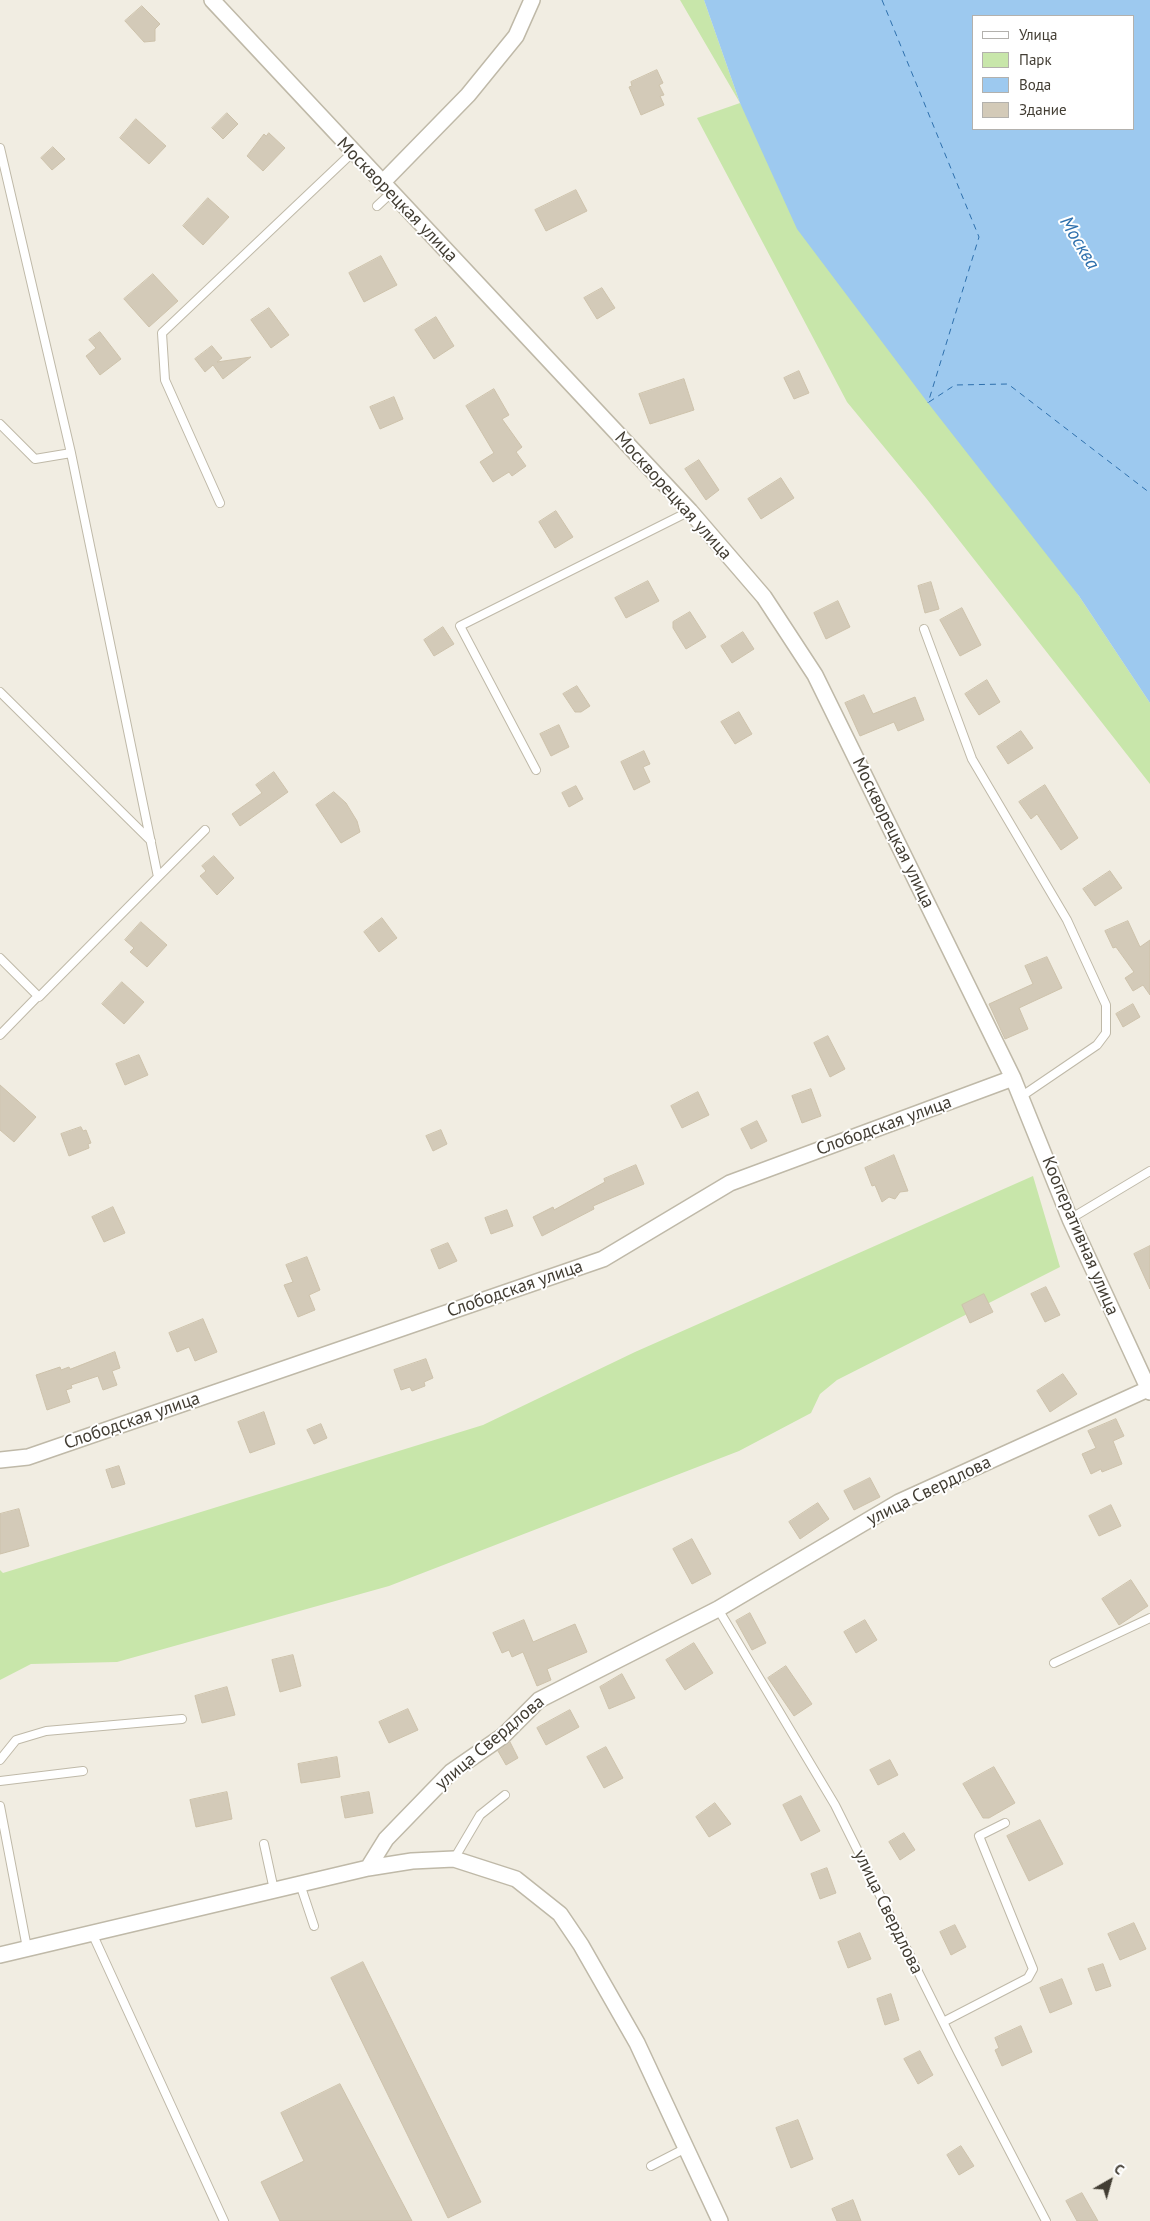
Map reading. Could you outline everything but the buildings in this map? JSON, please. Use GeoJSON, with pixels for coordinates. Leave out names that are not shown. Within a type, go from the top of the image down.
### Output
{"type":"FeatureCollection","features":[{"type":"Feature","properties":{"kind":"street","name":"Москворецкая улица"},"geometry":{"type":"LineString","coordinates":[[212,0],[352,152],[690,511],[764,597],[815,675],[1013,1078]]}},
{"type":"Feature","properties":{"kind":"street"},"geometry":{"type":"LineString","coordinates":[[387,188],[468,95],[516,36],[532,0]]}},
{"type":"Feature","properties":{"kind":"street","name":"Кооперативная улица"},"geometry":{"type":"LineString","coordinates":[[1013,1078],[1022,1096],[1070,1219],[1149,1391]]}},
{"type":"Feature","properties":{"kind":"street","name":"Слободская улица"},"geometry":{"type":"LineString","coordinates":[[0,1460],[28,1457],[603,1259],[730,1183],[1013,1078]]}},
{"type":"Feature","properties":{"kind":"street","name":"улица Свердлова"},"geometry":{"type":"LineString","coordinates":[[368,1868],[386,1839],[451,1772],[503,1736],[539,1700],[718,1609],[899,1502],[1149,1391]]}},
{"type":"Feature","properties":{"kind":"street"},"geometry":{"type":"LineString","coordinates":[[0,1954],[368,1868],[412,1861],[454,1859],[516,1879],[560,1914],[581,1945],[637,2043],[720,2221]]}},
{"type":"Feature","properties":{"kind":"lane"},"geometry":{"type":"LineString","coordinates":[[0,148],[71,453],[158,877]]}},
{"type":"Feature","properties":{"kind":"lane"},"geometry":{"type":"LineString","coordinates":[[220,503],[165,380],[162,333],[352,152]]}},
{"type":"Feature","properties":{"kind":"lane"},"geometry":{"type":"LineString","coordinates":[[377,206],[387,188]]}},
{"type":"Feature","properties":{"kind":"lane"},"geometry":{"type":"LineString","coordinates":[[0,424],[35,459],[71,453]]}},
{"type":"Feature","properties":{"kind":"lane"},"geometry":{"type":"LineString","coordinates":[[536,770],[460,626],[690,511]]}},
{"type":"Feature","properties":{"kind":"lane"},"geometry":{"type":"LineString","coordinates":[[924,629],[972,759],[1067,920],[1106,1004],[1106,1034],[1098,1045],[1022,1096]]}},
{"type":"Feature","properties":{"kind":"lane"},"geometry":{"type":"LineString","coordinates":[[0,692],[151,841]]}},
{"type":"Feature","properties":{"kind":"lane"},"geometry":{"type":"LineString","coordinates":[[0,1035],[206,830]]}},
{"type":"Feature","properties":{"kind":"lane"},"geometry":{"type":"LineString","coordinates":[[0,958],[38,996]]}},
{"type":"Feature","properties":{"kind":"lane"},"geometry":{"type":"LineString","coordinates":[[1070,1219],[1150,1171]]}},
{"type":"Feature","properties":{"kind":"lane","name":"улица Свердлова"},"geometry":{"type":"LineString","coordinates":[[718,1609],[835,1805],[942,2022],[1046,2221]]}},
{"type":"Feature","properties":{"kind":"lane"},"geometry":{"type":"LineString","coordinates":[[1054,1663],[1150,1618]]}},
{"type":"Feature","properties":{"kind":"lane"},"geometry":{"type":"LineString","coordinates":[[0,1760],[16,1740],[46,1731],[182,1719]]}},
{"type":"Feature","properties":{"kind":"lane"},"geometry":{"type":"LineString","coordinates":[[0,1781],[83,1771]]}},
{"type":"Feature","properties":{"kind":"lane"},"geometry":{"type":"LineString","coordinates":[[454,1859],[480,1815],[505,1795]]}},
{"type":"Feature","properties":{"kind":"lane"},"geometry":{"type":"LineString","coordinates":[[0,1806],[27,1948]]}},
{"type":"Feature","properties":{"kind":"lane"},"geometry":{"type":"LineString","coordinates":[[942,2022],[1028,1978],[1033,1969],[979,1836],[1005,1823]]}},
{"type":"Feature","properties":{"kind":"lane"},"geometry":{"type":"LineString","coordinates":[[264,1844],[274,1890]]}},
{"type":"Feature","properties":{"kind":"lane"},"geometry":{"type":"LineString","coordinates":[[300,1884],[314,1926]]}},
{"type":"Feature","properties":{"kind":"lane"},"geometry":{"type":"LineString","coordinates":[[92,1933],[224,2221]]}},
{"type":"Feature","properties":{"kind":"lane"},"geometry":{"type":"LineString","coordinates":[[651,2166],[686,2148]]}},
{"type":"Feature","properties":{"kind":"green space"},"geometry":{"type":"Polygon","coordinates":[[[680,0],[704,0],[740,103],[680,0]]]}},
{"type":"Feature","properties":{"kind":"green space"},"geometry":{"type":"Polygon","coordinates":[[[740,103],[1079,596],[1150,703],[1150,784],[926,498],[847,402],[697,118],[740,103]]]}},
{"type":"Feature","properties":{"kind":"green space"},"geometry":{"type":"Polygon","coordinates":[[[1033,1176],[1060,1267],[837,1380],[820,1394],[811,1413],[739,1451],[389,1586],[117,1662],[31,1664],[0,1680],[0,1570],[3,1573],[483,1425],[635,1352],[1033,1176]]]}},
{"type":"Feature","properties":{"kind":"water","name":"Москва"},"geometry":{"type":"Polygon","coordinates":[[[704,0],[1150,0],[1150,703],[1079,596],[928,403],[797,229],[740,103],[704,0]]]}},
{"type":"Feature","properties":{"kind":"ferry route"},"geometry":{"type":"LineString","coordinates":[[882,0],[979,237],[928,403]]}},
{"type":"Feature","properties":{"kind":"ferry route"},"geometry":{"type":"LineString","coordinates":[[929,402],[955,385],[1008,384],[1150,493]]}}]}
